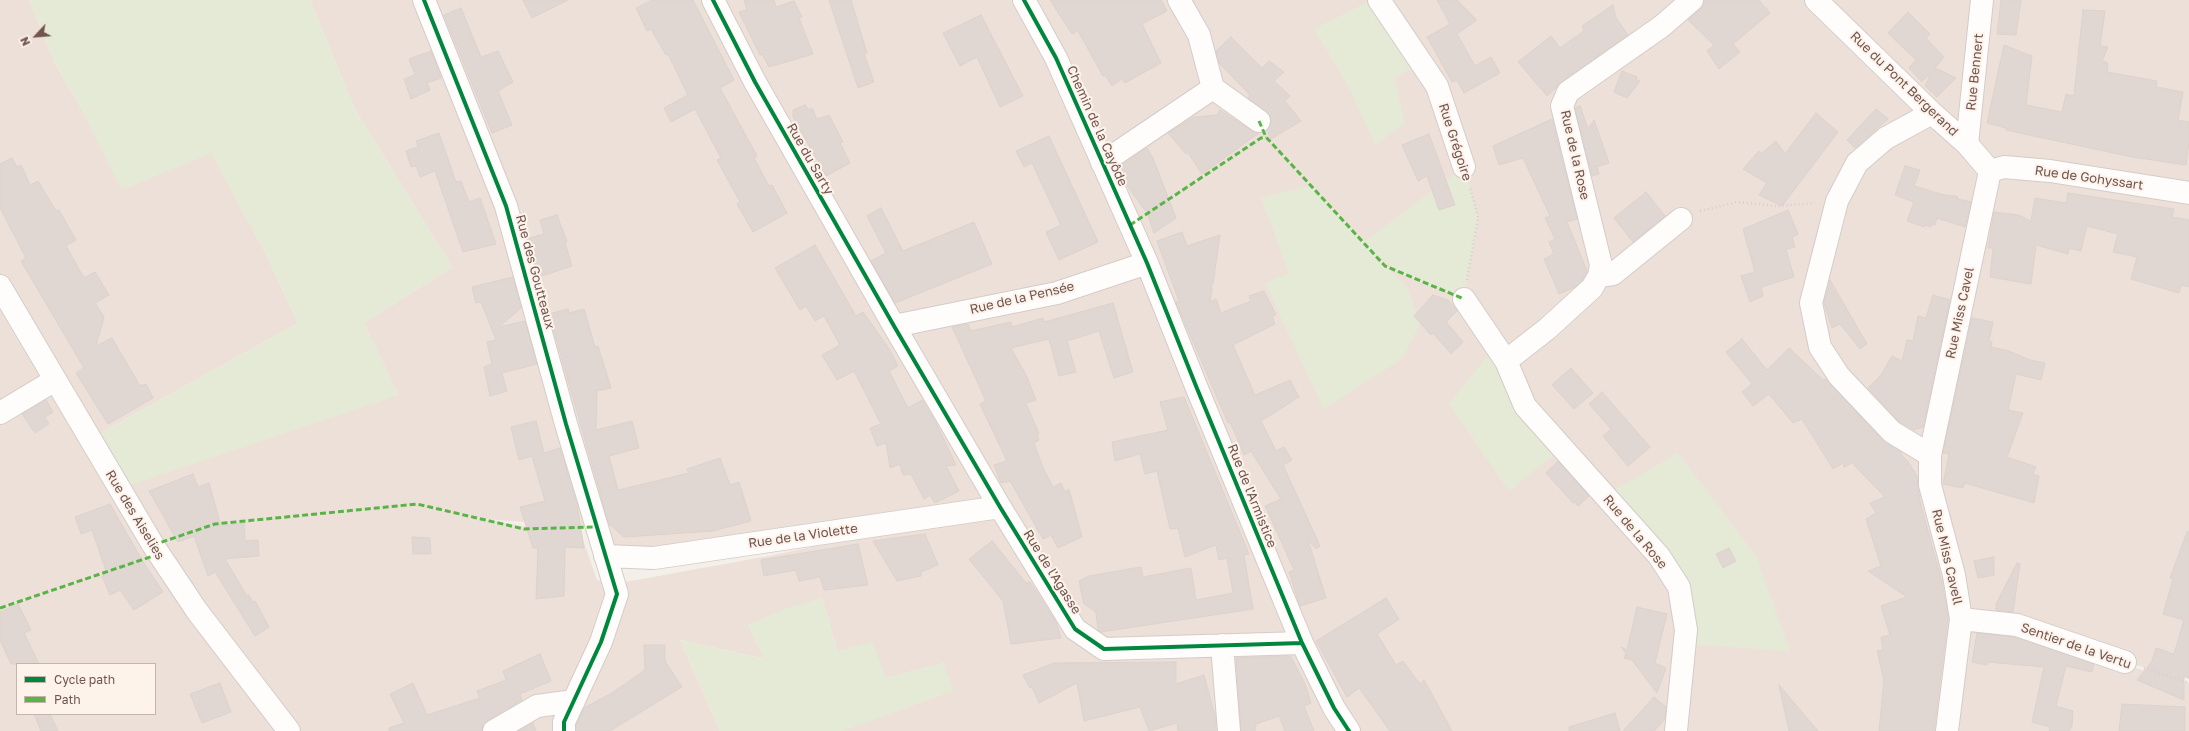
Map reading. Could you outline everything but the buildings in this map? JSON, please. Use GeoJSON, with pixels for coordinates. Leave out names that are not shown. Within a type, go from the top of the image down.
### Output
{"type":"FeatureCollection","features":[{"type":"Feature","properties":{"kind":"street","name":"Rue des Goutteaux"},"geometry":{"type":"LineString","coordinates":[[424,0],[506,206],[566,424],[617,594],[601,642],[564,722],[564,731]]}},
{"type":"Feature","properties":{"kind":"street","name":"Rue du Sarty"},"geometry":{"type":"LineString","coordinates":[[713,0],[755,82],[894,326]]}},
{"type":"Feature","properties":{"kind":"street","name":"Chemin de la Cayôde"},"geometry":{"type":"LineString","coordinates":[[1024,0],[1056,58],[1147,263]]}},
{"type":"Feature","properties":{"kind":"street"},"geometry":{"type":"LineString","coordinates":[[1178,0],[1199,35],[1213,88],[1259,121]]}},
{"type":"Feature","properties":{"kind":"street","name":"Rue Grégoire"},"geometry":{"type":"LineString","coordinates":[[1379,0],[1437,86],[1464,167]]}},
{"type":"Feature","properties":{"kind":"street","name":"Rue de la Rose"},"geometry":{"type":"LineString","coordinates":[[1599,276],[1601,265],[1562,106],[1568,92],[1662,26],[1692,0]]}},
{"type":"Feature","properties":{"kind":"street","name":"Rue du Pont Bergerand"},"geometry":{"type":"LineString","coordinates":[[1816,0],[1967,144],[1990,171]]}},
{"type":"Feature","properties":{"kind":"street","name":"Rue Bennert"},"geometry":{"type":"LineString","coordinates":[[1967,144],[1982,0]]}},
{"type":"Feature","properties":{"kind":"street"},"geometry":{"type":"LineString","coordinates":[[1102,163],[1213,88]]}},
{"type":"Feature","properties":{"kind":"street"},"geometry":{"type":"LineString","coordinates":[[1930,455],[1892,432],[1839,376],[1820,347],[1811,303],[1837,201],[1857,163],[1886,138],[1932,112]]}},
{"type":"Feature","properties":{"kind":"street","name":"Rue de Gohyssart"},"geometry":{"type":"LineString","coordinates":[[1990,171],[2004,167],[2050,171],[2189,193]]}},
{"type":"Feature","properties":{"kind":"street","name":"Rue Miss Cavel"},"geometry":{"type":"LineString","coordinates":[[1930,455],[1990,171]]}},
{"type":"Feature","properties":{"kind":"street"},"geometry":{"type":"LineString","coordinates":[[1464,299],[1506,361],[1547,329],[1592,288],[1599,276],[1613,274],[1681,219]]}},
{"type":"Feature","properties":{"kind":"street","name":"Rue de la Pensée"},"geometry":{"type":"LineString","coordinates":[[894,326],[1057,293],[1147,263]]}},
{"type":"Feature","properties":{"kind":"street","name":"Rue de l'Armistice"},"geometry":{"type":"LineString","coordinates":[[1147,263],[1199,394],[1302,643],[1334,708],[1349,731]]}},
{"type":"Feature","properties":{"kind":"street","name":"Rue des Aiselies"},"geometry":{"type":"LineString","coordinates":[[0,286],[153,545],[192,605],[289,731]]}},
{"type":"Feature","properties":{"kind":"street","name":"Rue de l'Agasse"},"geometry":{"type":"LineString","coordinates":[[894,326],[1000,507],[1075,629],[1104,649],[1302,643]]}},
{"type":"Feature","properties":{"kind":"street","name":"Rue de la Rose"},"geometry":{"type":"LineString","coordinates":[[1506,361],[1525,406],[1659,556],[1679,587],[1686,630],[1676,731]]}},
{"type":"Feature","properties":{"kind":"street"},"geometry":{"type":"LineString","coordinates":[[0,413],[55,380]]}},
{"type":"Feature","properties":{"kind":"street","name":"Rue Miss Cavell"},"geometry":{"type":"LineString","coordinates":[[1930,455],[1930,485],[1954,575],[1962,619],[1947,731]]}},
{"type":"Feature","properties":{"kind":"street","name":"Rue de la Violette"},"geometry":{"type":"LineString","coordinates":[[605,556],[654,558],[1000,507]]}},
{"type":"Feature","properties":{"kind":"street","name":"Sentier de la Vertu"},"geometry":{"type":"LineString","coordinates":[[1962,619],[2017,625],[2125,662]]}},
{"type":"Feature","properties":{"kind":"street"},"geometry":{"type":"LineString","coordinates":[[1222,645],[1229,731]]}},
{"type":"Feature","properties":{"kind":"street"},"geometry":{"type":"LineString","coordinates":[[494,731],[537,706],[574,701]]}},
{"type":"Feature","properties":{"kind":"path"},"geometry":{"type":"LineString","coordinates":[[1681,219],[1702,210],[1737,202],[1778,206],[1837,201]]}},
{"type":"Feature","properties":{"kind":"shaded area"},"geometry":{"type":"Polygon","coordinates":[[[0,0],[29,0],[55,64],[81,108],[211,152],[268,258],[298,323],[90,439],[398,395],[364,323],[452,267],[354,108],[310,0],[2189,0],[2189,679],[2083,651],[2106,660],[2189,683],[2189,731],[843,731],[944,663],[886,678],[837,651],[822,598],[748,625],[765,659],[680,640],[720,731],[0,731],[0,0]],[[993,508],[605,556],[595,527],[484,519],[582,537],[597,580],[620,583],[774,555],[993,508]]]}},
{"type":"Feature","properties":{"kind":"green space"},"geometry":{"type":"Polygon","coordinates":[[[29,0],[310,0],[354,108],[452,267],[364,323],[399,395],[122,488],[90,439],[298,323],[268,258],[211,153],[122,190],[81,108],[55,64],[29,0]]]}},
{"type":"Feature","properties":{"kind":"green space"},"geometry":{"type":"Polygon","coordinates":[[[1370,1],[1414,67],[1394,78],[1405,123],[1375,145],[1351,91],[1314,29],[1370,1]]]}},
{"type":"Feature","properties":{"kind":"green space"},"geometry":{"type":"Polygon","coordinates":[[[1464,167],[1478,217],[1464,299],[1400,273],[1370,249],[1407,287],[1420,324],[1402,359],[1324,409],[1265,283],[1289,273],[1261,198],[1311,185],[1364,242],[1464,167]]]}},
{"type":"Feature","properties":{"kind":"green space"},"geometry":{"type":"Polygon","coordinates":[[[1486,358],[1506,361],[1562,448],[1509,491],[1449,404],[1486,358]]]}},
{"type":"Feature","properties":{"kind":"green space"},"geometry":{"type":"Polygon","coordinates":[[[1678,453],[1756,556],[1790,651],[1685,644],[1667,569],[1605,496],[1678,453]]]}},
{"type":"Feature","properties":{"kind":"green space"},"geometry":{"type":"Polygon","coordinates":[[[822,598],[837,651],[872,642],[886,678],[944,663],[953,691],[843,731],[720,731],[680,640],[764,659],[748,625],[787,608],[822,598]]]}},
{"type":"Feature","properties":{"kind":"marked path"},"geometry":{"type":"LineString","coordinates":[[1259,121],[1266,137],[1385,266],[1464,299]]}},
{"type":"Feature","properties":{"kind":"marked path"},"geometry":{"type":"LineString","coordinates":[[1130,225],[1261,138],[1266,137]]}},
{"type":"Feature","properties":{"kind":"marked path"},"geometry":{"type":"LineString","coordinates":[[153,545],[215,524],[417,504],[524,529],[595,527]]}},
{"type":"Feature","properties":{"kind":"marked path"},"geometry":{"type":"LineString","coordinates":[[0,608],[159,554]]}},
{"type":"Feature","properties":{"kind":"cycle path"},"geometry":{"type":"LineString","coordinates":[[424,0],[506,206],[566,424],[617,594],[601,642],[564,722],[564,731]]}},
{"type":"Feature","properties":{"kind":"cycle path"},"geometry":{"type":"LineString","coordinates":[[713,0],[755,82],[894,326],[1000,507],[1075,629],[1104,649],[1302,643]]}},
{"type":"Feature","properties":{"kind":"cycle path"},"geometry":{"type":"LineString","coordinates":[[1024,0],[1056,58],[1147,263],[1302,643],[1334,708],[1349,731]]}}]}
